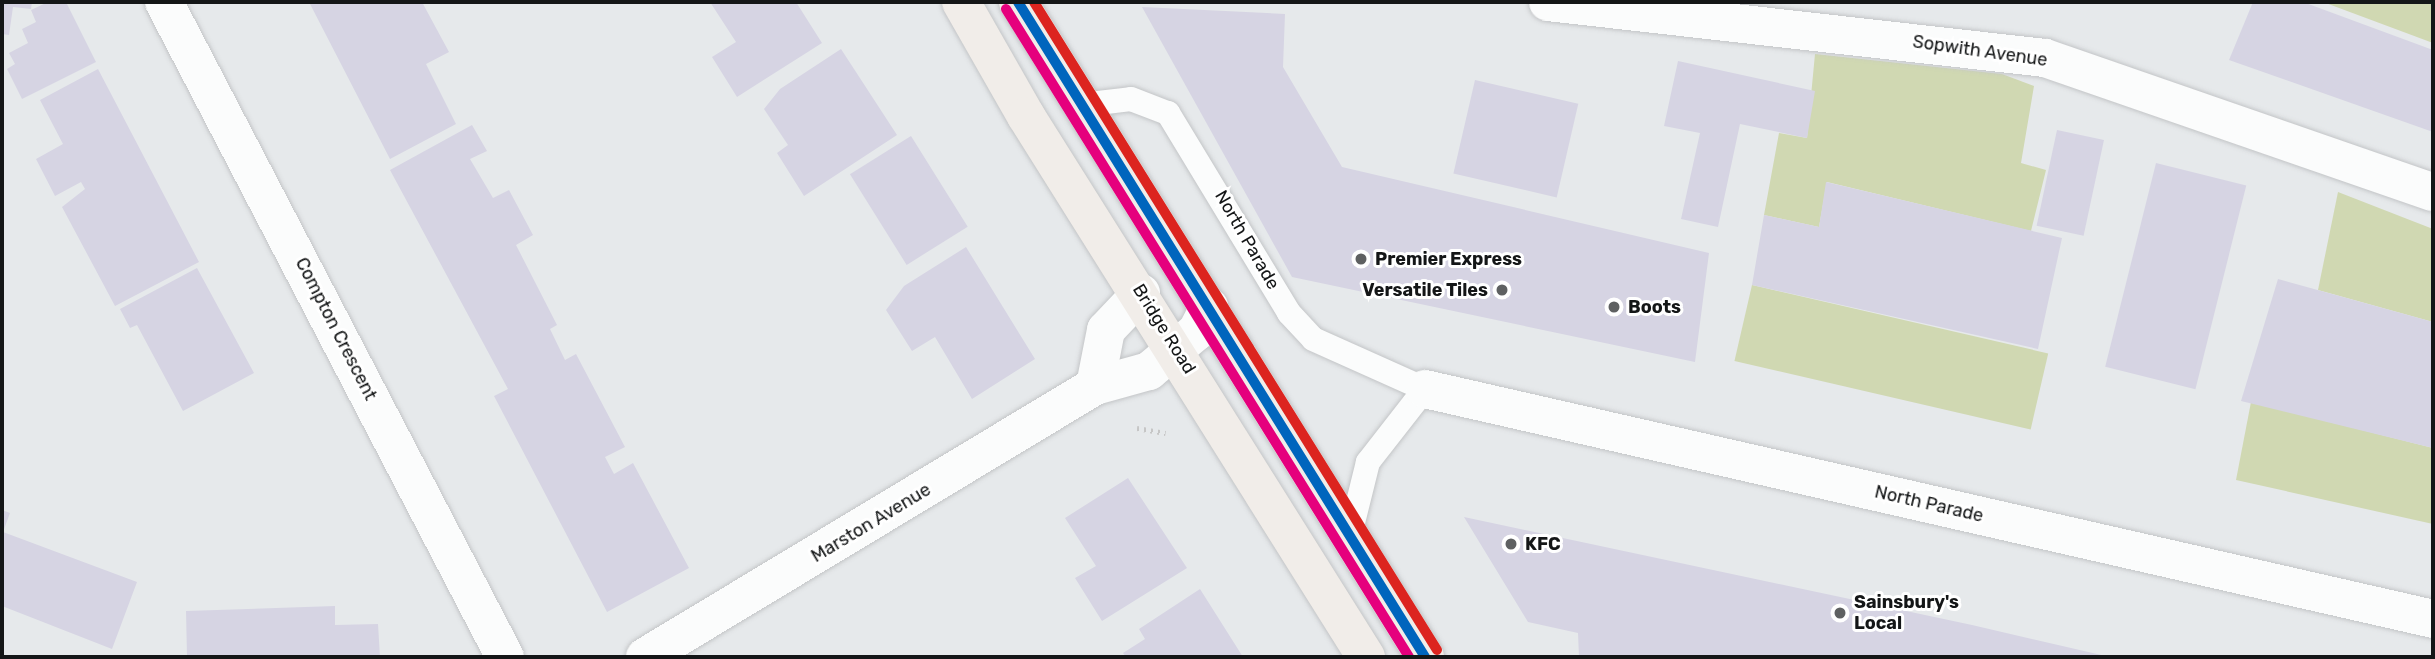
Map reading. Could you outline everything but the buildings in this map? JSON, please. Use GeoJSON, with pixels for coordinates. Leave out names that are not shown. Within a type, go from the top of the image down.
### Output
{"type":"FeatureCollection","features":[{"type":"Feature","properties":{"kind":"street","name":"Compton Crescent"},"geometry":{"type":"LineString","coordinates":[[164,2],[505,657]]}},
{"type":"Feature","properties":{"kind":"street","name":"Bridge Road"},"geometry":{"type":"LineString","coordinates":[[961,2],[1026,116],[1178,350],[1366,657]]}},
{"type":"Feature","properties":{"kind":"street","name":"Sopwith Avenue"},"geometry":{"type":"LineString","coordinates":[[1548,2],[2045,58],[2433,192]]}},
{"type":"Feature","properties":{"kind":"street"},"geometry":{"type":"LineString","coordinates":[[1021,3],[1349,539],[1425,657]]}},
{"type":"Feature","properties":{"kind":"street"},"geometry":{"type":"LineString","coordinates":[[1096,386],[1106,330],[1141,293]]}},
{"type":"Feature","properties":{"kind":"street","name":"Marston Avenue"},"geometry":{"type":"LineString","coordinates":[[645,657],[1096,386],[1149,371],[1178,350],[1209,307]]}},
{"type":"Feature","properties":{"kind":"street","name":"North Parade"},"geometry":{"type":"LineString","coordinates":[[1425,389],[2433,619]]}},
{"type":"Feature","properties":{"kind":"lane","name":"North Parade"},"geometry":{"type":"LineString","coordinates":[[1081,105],[1131,99],[1168,113],[1305,330],[1425,389]]}},
{"type":"Feature","properties":{"kind":"lane"},"geometry":{"type":"LineString","coordinates":[[1349,539],[1368,461],[1425,389]]}},
{"type":"Feature","properties":{"kind":"green space"},"geometry":{"type":"Polygon","coordinates":[[[2323,2],[2433,2],[2433,43],[2323,2]]]}},
{"type":"Feature","properties":{"kind":"green space"},"geometry":{"type":"Polygon","coordinates":[[[1815,54],[2002,74],[2034,86],[2021,163],[2046,170],[2031,231],[1827,182],[1819,227],[1764,215],[1779,133],[1807,138],[1815,54]]]}},
{"type":"Feature","properties":{"kind":"green space"},"geometry":{"type":"Polygon","coordinates":[[[2338,192],[2433,229],[2433,322],[2318,290],[2338,192]]]}},
{"type":"Feature","properties":{"kind":"green space"},"geometry":{"type":"Polygon","coordinates":[[[1752,285],[2048,353],[2031,429],[1734,361],[1752,285]]]}},
{"type":"Feature","properties":{"kind":"green space"},"geometry":{"type":"Polygon","coordinates":[[[2251,402],[2433,448],[2433,524],[2236,480],[2251,402]]]}},
{"type":"Feature","properties":{"kind":"transit line"},"geometry":{"type":"LineString","coordinates":[[1018,2],[1425,657]]}},
{"type":"Feature","properties":{"kind":"transit line"},"geometry":{"type":"LineString","coordinates":[[1034,2],[1437,650]]}},
{"type":"Feature","properties":{"kind":"transit line"},"geometry":{"type":"LineString","coordinates":[[1006,9],[1409,657]]}},
{"type":"Feature","properties":{"kind":"place","name":"Premier Express"},"geometry":{"type":"Point","coordinates":[1361,259]}},
{"type":"Feature","properties":{"kind":"place","name":"Versatile Tiles"},"geometry":{"type":"Point","coordinates":[1502,290]}},
{"type":"Feature","properties":{"kind":"place","name":"Boots"},"geometry":{"type":"Point","coordinates":[1614,307]}},
{"type":"Feature","properties":{"kind":"place","name":"KFC"},"geometry":{"type":"Point","coordinates":[1511,544]}},
{"type":"Feature","properties":{"kind":"place","name":"Sainsbury's Local"},"geometry":{"type":"Point","coordinates":[1840,613]}}]}
